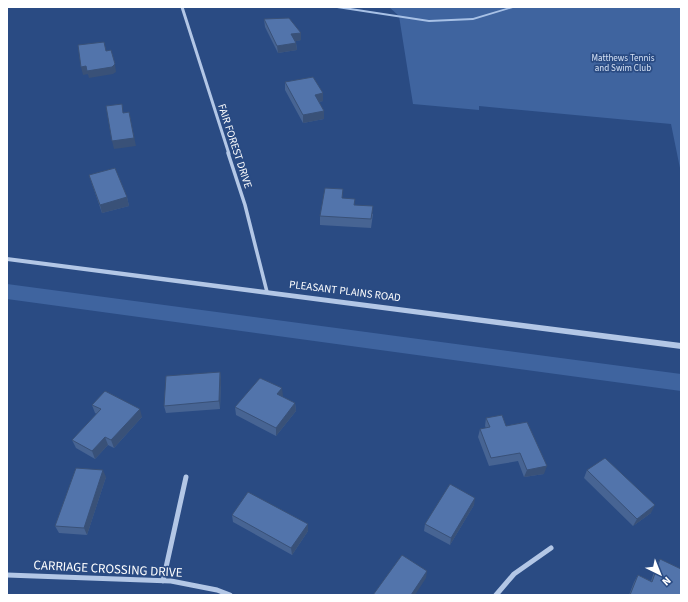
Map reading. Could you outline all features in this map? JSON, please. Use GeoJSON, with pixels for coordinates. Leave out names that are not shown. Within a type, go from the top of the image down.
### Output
{"type":"FeatureCollection","features":[{"type":"Feature","properties":{"kind":"street","name":"FAIR FOREST DRIVE"},"geometry":{"type":"LineString","coordinates":[[182,7],[245,206],[267,292]]}},
{"type":"Feature","properties":{"kind":"street","name":"PLEASANT PLAINS ROAD"},"geometry":{"type":"LineString","coordinates":[[7,259],[681,346]]}},
{"type":"Feature","properties":{"kind":"street"},"geometry":{"type":"LineString","coordinates":[[163,581],[186,477]]}},
{"type":"Feature","properties":{"kind":"street"},"geometry":{"type":"LineString","coordinates":[[496,595],[509,577],[518,568],[551,548]]}},
{"type":"Feature","properties":{"kind":"street","name":"CARRIAGE CROSSING DRIVE"},"geometry":{"type":"LineString","coordinates":[[7,575],[163,581],[217,590],[230,595]]}},
{"type":"Feature","properties":{"kind":"green space","name":"Matthews Tennis and Swim Club"},"geometry":{"type":"Polygon","coordinates":[[[389,7],[681,7],[681,173],[671,124],[479,106],[479,110],[413,104],[399,16],[389,7]]]}},
{"type":"Feature","properties":{"kind":"green space"},"geometry":{"type":"Polygon","coordinates":[[[7,284],[681,374],[681,391],[7,299],[7,284]]]}},
{"type":"Feature","properties":{"kind":"building"},"geometry":{"type":"Polygon","coordinates":[[[289,18],[301,33],[291,34],[296,43],[277,46],[264,19],[289,18]]]}},
{"type":"Feature","properties":{"kind":"building"},"geometry":{"type":"Polygon","coordinates":[[[104,42],[106,51],[111,50],[115,64],[112,67],[87,71],[86,66],[81,67],[78,45],[104,42]]]}},
{"type":"Feature","properties":{"kind":"building"},"geometry":{"type":"Polygon","coordinates":[[[313,77],[323,93],[315,95],[324,111],[303,115],[285,82],[313,77]]]}},
{"type":"Feature","properties":{"kind":"building"},"geometry":{"type":"Polygon","coordinates":[[[122,104],[123,113],[129,112],[134,138],[112,141],[106,106],[122,104]]]}},
{"type":"Feature","properties":{"kind":"building"},"geometry":{"type":"Polygon","coordinates":[[[115,168],[127,197],[100,205],[89,175],[115,168]]]}},
{"type":"Feature","properties":{"kind":"building"},"geometry":{"type":"Polygon","coordinates":[[[325,188],[343,189],[342,198],[355,199],[354,205],[373,206],[371,219],[320,216],[325,188]]]}},
{"type":"Feature","properties":{"kind":"building"},"geometry":{"type":"Polygon","coordinates":[[[220,372],[219,401],[164,406],[166,376],[220,372]]]}},
{"type":"Feature","properties":{"kind":"building"},"geometry":{"type":"Polygon","coordinates":[[[260,378],[282,388],[277,394],[295,403],[276,428],[235,407],[260,378]]]}},
{"type":"Feature","properties":{"kind":"building"},"geometry":{"type":"Polygon","coordinates":[[[105,391],[140,409],[111,440],[105,437],[92,451],[72,440],[101,409],[92,405],[105,391]]]}},
{"type":"Feature","properties":{"kind":"building"},"geometry":{"type":"Polygon","coordinates":[[[502,415],[506,426],[527,422],[547,466],[527,470],[520,453],[491,458],[480,429],[490,427],[486,418],[502,415]]]}},
{"type":"Feature","properties":{"kind":"building"},"geometry":{"type":"Polygon","coordinates":[[[605,458],[655,505],[637,519],[587,470],[605,458]]]}},
{"type":"Feature","properties":{"kind":"building"},"geometry":{"type":"Polygon","coordinates":[[[76,468],[103,470],[84,528],[55,526],[76,468]]]}},
{"type":"Feature","properties":{"kind":"building"},"geometry":{"type":"Polygon","coordinates":[[[450,484],[475,498],[451,538],[425,524],[450,484]]]}},
{"type":"Feature","properties":{"kind":"building"},"geometry":{"type":"Polygon","coordinates":[[[248,492],[308,524],[291,548],[232,515],[248,492]]]}},
{"type":"Feature","properties":{"kind":"building"},"geometry":{"type":"Polygon","coordinates":[[[402,555],[427,571],[411,595],[373,595],[402,555]]]}},
{"type":"Feature","properties":{"kind":"building"},"geometry":{"type":"Polygon","coordinates":[[[660,559],[681,569],[681,595],[630,595],[638,575],[652,582],[660,559]]]}},
{"type":"Feature","properties":{"kind":"waterway"},"geometry":{"type":"LineString","coordinates":[[337,7],[429,21],[473,19],[514,7]]}}]}
